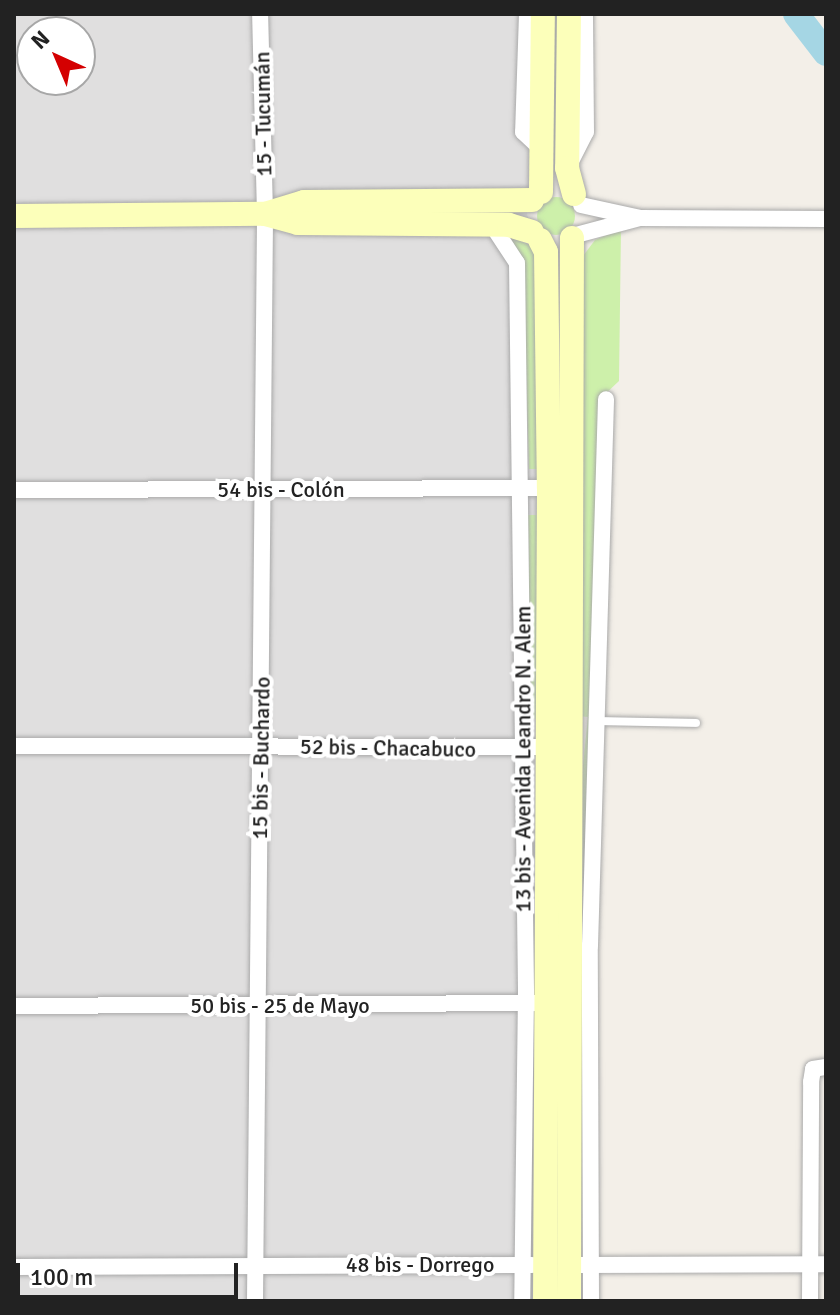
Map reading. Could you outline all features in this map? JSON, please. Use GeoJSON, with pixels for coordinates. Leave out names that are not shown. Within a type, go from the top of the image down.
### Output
{"type":"FeatureCollection","features":[{"type":"Feature","properties":{"kind":"main road","name":"13 bis - Avenida Leandro N. Alem"},"geometry":{"type":"LineString","coordinates":[[543,14],[536,236],[546,252],[549,488],[533,748],[536,1003],[557,1265],[569,1301]]}},
{"type":"Feature","properties":{"kind":"main road"},"geometry":{"type":"LineString","coordinates":[[265,214],[304,202],[536,196],[578,200],[567,168],[569,14]]}},
{"type":"Feature","properties":{"kind":"main road","name":"13 bis - Avenida Leandro N. Alem"},"geometry":{"type":"LineString","coordinates":[[545,1301],[557,1265],[571,746],[574,237],[578,200]]}},
{"type":"Feature","properties":{"kind":"main road"},"geometry":{"type":"LineString","coordinates":[[14,216],[265,214],[298,223],[492,225],[536,236],[574,237]]}},
{"type":"Feature","properties":{"kind":"street","name":"15 - Tucumán"},"geometry":{"type":"LineString","coordinates":[[260,14],[265,214]]}},
{"type":"Feature","properties":{"kind":"street"},"geometry":{"type":"LineString","coordinates":[[527,14],[523,132],[541,149]]}},
{"type":"Feature","properties":{"kind":"street"},"geometry":{"type":"LineString","coordinates":[[567,168],[586,132],[585,14]]}},
{"type":"Feature","properties":{"kind":"street"},"geometry":{"type":"LineString","coordinates":[[578,200],[640,218],[826,219]]}},
{"type":"Feature","properties":{"kind":"street","name":"15 bis - Buchardo"},"geometry":{"type":"LineString","coordinates":[[255,1301],[255,1006],[262,746],[265,214]]}},
{"type":"Feature","properties":{"kind":"street"},"geometry":{"type":"LineString","coordinates":[[574,237],[640,218]]}},
{"type":"Feature","properties":{"kind":"street","name":"13 bis - Avenida Leandro N. Alem"},"geometry":{"type":"LineString","coordinates":[[492,225],[517,263],[522,488],[533,748]]}},
{"type":"Feature","properties":{"kind":"street","name":"13 bis - Avenida Leandro N. Alem"},"geometry":{"type":"LineString","coordinates":[[522,1301],[557,1265],[590,946],[600,721],[606,399]]}},
{"type":"Feature","properties":{"kind":"street","name":"54 bis - Colón"},"geometry":{"type":"LineString","coordinates":[[14,490],[549,488]]}},
{"type":"Feature","properties":{"kind":"street","name":"52 bis - Chacabuco"},"geometry":{"type":"LineString","coordinates":[[14,746],[571,746]]}},
{"type":"Feature","properties":{"kind":"street","name":"50 bis - 25 de Mayo"},"geometry":{"type":"LineString","coordinates":[[14,1006],[536,1003]]}},
{"type":"Feature","properties":{"kind":"street"},"geometry":{"type":"LineString","coordinates":[[810,1301],[818,1264],[820,1068]]}},
{"type":"Feature","properties":{"kind":"street","name":"48 bis - Dorrego"},"geometry":{"type":"LineString","coordinates":[[14,1267],[818,1264]]}},
{"type":"Feature","properties":{"kind":"street","name":"13 bis - Avenida Leandro N. Alem"},"geometry":{"type":"LineString","coordinates":[[557,1265],[591,1301]]}},
{"type":"Feature","properties":{"kind":"lane"},"geometry":{"type":"LineString","coordinates":[[600,721],[696,723]]}},
{"type":"Feature","properties":{"kind":"shaded area"},"geometry":{"type":"Polygon","coordinates":[[[14,14],[543,14],[527,215],[540,240],[545,1301],[14,1301],[14,14]]]}},
{"type":"Feature","properties":{"kind":"green space"},"geometry":{"type":"Polygon","coordinates":[[[552,14],[560,14],[559,155],[550,155],[552,14]]]}},
{"type":"Feature","properties":{"kind":"green space"},"geometry":{"type":"Polygon","coordinates":[[[556,197],[569,203],[575,216],[569,229],[556,235],[543,229],[537,216],[543,203],[556,197]]]}},
{"type":"Feature","properties":{"kind":"green space"},"geometry":{"type":"Polygon","coordinates":[[[621,229],[619,381],[601,398],[579,1007],[580,795],[588,717],[578,716],[580,260],[595,240],[621,229]]]}},
{"type":"Feature","properties":{"kind":"green space"},"geometry":{"type":"Polygon","coordinates":[[[506,235],[534,247],[543,469],[529,469],[523,260],[506,235]]]}},
{"type":"Feature","properties":{"kind":"green space"},"geometry":{"type":"Polygon","coordinates":[[[528,515],[542,515],[539,719],[531,719],[528,515]]]}},
{"type":"Feature","properties":{"kind":"waterway"},"geometry":{"type":"LineString","coordinates":[[796,14],[826,53]]}}]}
